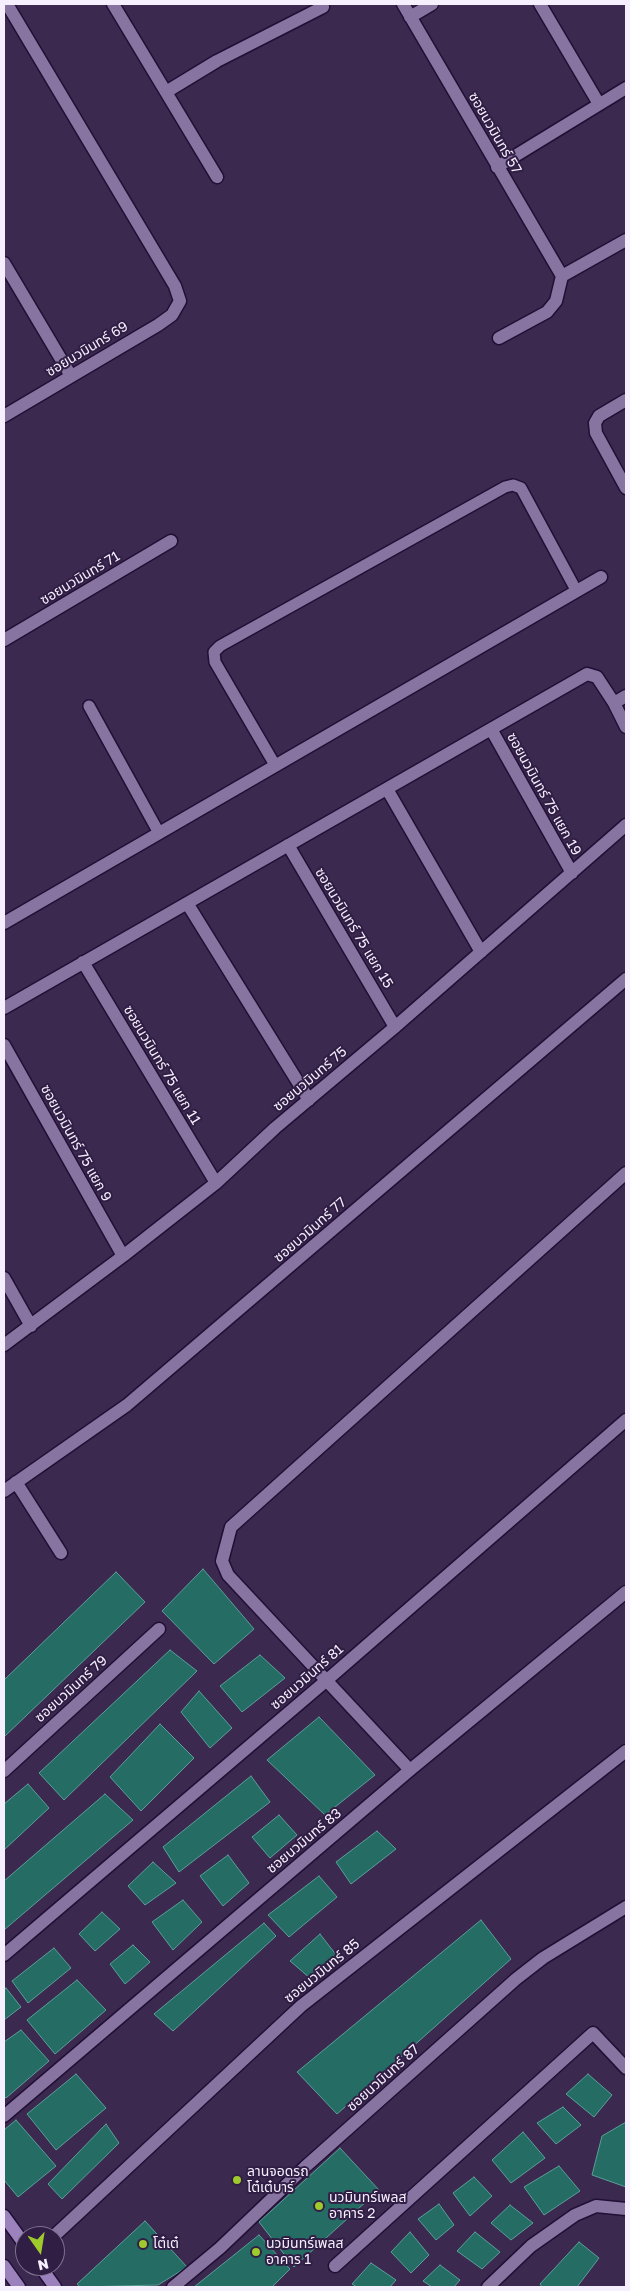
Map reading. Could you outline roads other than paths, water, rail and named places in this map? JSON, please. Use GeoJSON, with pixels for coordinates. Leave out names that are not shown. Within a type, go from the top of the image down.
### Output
{"type":"FeatureCollection","features":[{"type":"Feature","properties":{"kind":"main road"},"geometry":{"type":"LineString","coordinates":[[4,2216],[15,2232]]}},
{"type":"Feature","properties":{"kind":"main road"},"geometry":{"type":"LineString","coordinates":[[4,2266],[19,2287]]}},
{"type":"Feature","properties":{"kind":"main road"},"geometry":{"type":"LineString","coordinates":[[47,2276],[55,2287]]}},
{"type":"Feature","properties":{"kind":"street","name":"ซอยนวมินทร์ 69"},"geometry":{"type":"LineString","coordinates":[[4,416],[158,325],[172,314],[180,301],[175,286],[7,4]]}},
{"type":"Feature","properties":{"kind":"street"},"geometry":{"type":"LineString","coordinates":[[113,4],[217,177]]}},
{"type":"Feature","properties":{"kind":"street","name":"ซอยนวมินทร์ 57"},"geometry":{"type":"LineString","coordinates":[[402,4],[562,276]]}},
{"type":"Feature","properties":{"kind":"street"},"geometry":{"type":"LineString","coordinates":[[410,17],[432,4]]}},
{"type":"Feature","properties":{"kind":"street"},"geometry":{"type":"LineString","coordinates":[[540,4],[599,104]]}},
{"type":"Feature","properties":{"kind":"street"},"geometry":{"type":"LineString","coordinates":[[166,92],[217,60],[323,7]]}},
{"type":"Feature","properties":{"kind":"street"},"geometry":{"type":"LineString","coordinates":[[497,167],[626,88]]}},
{"type":"Feature","properties":{"kind":"street"},"geometry":{"type":"LineString","coordinates":[[499,338],[547,312],[556,301],[562,276],[626,240]]}},
{"type":"Feature","properties":{"kind":"street"},"geometry":{"type":"LineString","coordinates":[[4,263],[71,376]]}},
{"type":"Feature","properties":{"kind":"street"},"geometry":{"type":"LineString","coordinates":[[626,400],[599,416],[595,423],[596,433],[626,488]]}},
{"type":"Feature","properties":{"kind":"street","name":"ซอยนวมินทร์ 71"},"geometry":{"type":"LineString","coordinates":[[4,640],[171,542]]}},
{"type":"Feature","properties":{"kind":"street"},"geometry":{"type":"LineString","coordinates":[[4,922],[601,577]]}},
{"type":"Feature","properties":{"kind":"street"},"geometry":{"type":"LineString","coordinates":[[4,1008],[587,674],[597,677],[614,703],[626,727]]}},
{"type":"Feature","properties":{"kind":"street"},"geometry":{"type":"LineString","coordinates":[[614,703],[626,696]]}},
{"type":"Feature","properties":{"kind":"street","name":"ซอยนวมินทร์ 75 แยก 19"},"geometry":{"type":"LineString","coordinates":[[491,729],[572,873]]}},
{"type":"Feature","properties":{"kind":"street"},"geometry":{"type":"LineString","coordinates":[[387,789],[481,952]]}},
{"type":"Feature","properties":{"kind":"street","name":"ซอยนวมินทร์ 75"},"geometry":{"type":"LineString","coordinates":[[4,1345],[32,1326],[216,1183],[626,825]]}},
{"type":"Feature","properties":{"kind":"street","name":"ซอยนวมินทร์ 75 แยก 15"},"geometry":{"type":"LineString","coordinates":[[288,845],[395,1027]]}},
{"type":"Feature","properties":{"kind":"street"},"geometry":{"type":"LineString","coordinates":[[187,903],[309,1100]]}},
{"type":"Feature","properties":{"kind":"street","name":"ซอยนวมินทร์ 75 แยก 11"},"geometry":{"type":"LineString","coordinates":[[83,962],[216,1183]]}},
{"type":"Feature","properties":{"kind":"street","name":"ซอยนวมินทร์ 77"},"geometry":{"type":"LineString","coordinates":[[4,1491],[127,1405],[626,979]]}},
{"type":"Feature","properties":{"kind":"street","name":"ซอยนวมินทร์ 75 แยก 9"},"geometry":{"type":"LineString","coordinates":[[4,1044],[123,1256]]}},
{"type":"Feature","properties":{"kind":"street"},"geometry":{"type":"LineString","coordinates":[[410,1770],[228,1575],[222,1561],[231,1527],[626,1173]]}},
{"type":"Feature","properties":{"kind":"street"},"geometry":{"type":"LineString","coordinates":[[4,1278],[32,1326]]}},
{"type":"Feature","properties":{"kind":"street","name":"ซอยนวมินทร์ 81"},"geometry":{"type":"LineString","coordinates":[[4,1955],[327,1680],[626,1420]]}},
{"type":"Feature","properties":{"kind":"street"},"geometry":{"type":"LineString","coordinates":[[16,1482],[61,1553]]}},
{"type":"Feature","properties":{"kind":"street","name":"ซอยนวมินทร์ 83"},"geometry":{"type":"LineString","coordinates":[[4,2116],[410,1770],[626,1592]]}},
{"type":"Feature","properties":{"kind":"street","name":"ซอยนวมินทร์ 79"},"geometry":{"type":"LineString","coordinates":[[4,1771],[159,1629]]}},
{"type":"Feature","properties":{"kind":"street","name":"ซอยนวมินทร์ 85"},"geometry":{"type":"LineString","coordinates":[[65,2226],[301,2006],[626,1751]]}},
{"type":"Feature","properties":{"kind":"street","name":"ซอยนวมินทร์ 87"},"geometry":{"type":"LineString","coordinates":[[173,2287],[220,2248],[305,2167],[516,1979],[544,1958],[626,1907]]}},
{"type":"Feature","properties":{"kind":"street"},"geometry":{"type":"LineString","coordinates":[[336,2266],[593,2033],[626,2068]]}},
{"type":"Feature","properties":{"kind":"street"},"geometry":{"type":"LineString","coordinates":[[488,2287],[531,2246],[575,2215],[596,2206],[626,2209]]}},
{"type":"Feature","properties":{"kind":"lane"},"geometry":{"type":"LineString","coordinates":[[274,765],[215,662],[214,652],[220,646],[505,487],[514,485],[521,488],[576,590]]}},
{"type":"Feature","properties":{"kind":"lane"},"geometry":{"type":"LineString","coordinates":[[89,706],[159,832]]}},
{"type":"Feature","properties":{"kind":"place","name":"ลานจอดรถ โต๋เต๋บาร์"},"geometry":{"type":"Point","coordinates":[237,2180]}},
{"type":"Feature","properties":{"kind":"place","name":"นวมินทร์เพลส อาคาร 2"},"geometry":{"type":"Point","coordinates":[319,2206]}},
{"type":"Feature","properties":{"kind":"place","name":"โต๋เต๋"},"geometry":{"type":"Point","coordinates":[143,2244]}},
{"type":"Feature","properties":{"kind":"place","name":"นวมินทร์เพลส อาคาร 1"},"geometry":{"type":"Point","coordinates":[256,2252]}}]}
